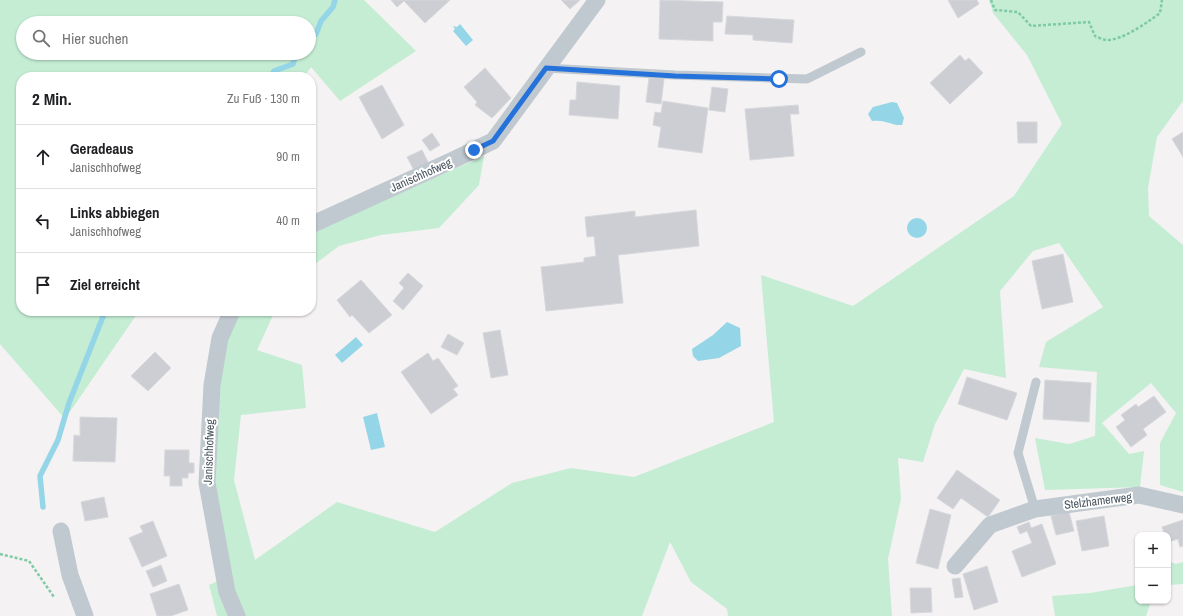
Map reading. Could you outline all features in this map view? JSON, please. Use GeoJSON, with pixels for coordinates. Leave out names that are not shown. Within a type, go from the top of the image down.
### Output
{"type":"FeatureCollection","features":[{"type":"Feature","properties":{"kind":"street","name":"Janischhofweg"},"geometry":{"type":"LineString","coordinates":[[316,222],[493,141],[597,0]]}},
{"type":"Feature","properties":{"kind":"street","name":"Janischhofweg"},"geometry":{"type":"LineString","coordinates":[[230,316],[220,338],[212,385],[207,483],[227,592],[237,616]]}},
{"type":"Feature","properties":{"kind":"street","name":"Stelzhamerweg"},"geometry":{"type":"LineString","coordinates":[[955,566],[990,525],[1035,508],[1140,495],[1183,505]]}},
{"type":"Feature","properties":{"kind":"street"},"geometry":{"type":"LineString","coordinates":[[61,531],[70,575],[85,616]]}},
{"type":"Feature","properties":{"kind":"lane"},"geometry":{"type":"LineString","coordinates":[[546,68],[675,76],[807,79],[861,52]]}},
{"type":"Feature","properties":{"kind":"lane"},"geometry":{"type":"LineString","coordinates":[[1035,508],[1018,453],[1036,382]]}},
{"type":"Feature","properties":{"kind":"path"},"geometry":{"type":"LineString","coordinates":[[991,0],[995,10],[1018,12],[1031,26],[1089,22],[1095,36],[1107,40],[1131,32],[1149,21],[1160,13],[1162,0]]}},
{"type":"Feature","properties":{"kind":"path"},"geometry":{"type":"LineString","coordinates":[[0,554],[29,561],[54,597]]}},
{"type":"Feature","properties":{"kind":"green space"},"geometry":{"type":"Polygon","coordinates":[[[0,0],[364,0],[416,51],[340,101],[311,67],[308,72],[16,72],[16,316],[136,316],[65,419],[0,344],[0,0]]]}},
{"type":"Feature","properties":{"kind":"green space"},"geometry":{"type":"Polygon","coordinates":[[[989,0],[1183,0],[1183,101],[1157,137],[1148,188],[1149,216],[1183,245],[1183,492],[1160,485],[1160,443],[1176,413],[1151,383],[1102,423],[1129,454],[1144,451],[1140,487],[1045,490],[1035,438],[1069,444],[1095,436],[1097,372],[1039,367],[1046,342],[1103,307],[1059,243],[1033,251],[1000,291],[1006,378],[964,369],[935,424],[923,462],[898,458],[901,499],[888,559],[892,616],[728,616],[727,609],[691,582],[670,542],[642,616],[217,616],[209,585],[229,576],[212,483],[218,382],[225,343],[238,316],[273,316],[257,350],[302,365],[306,408],[241,415],[234,480],[255,560],[337,502],[435,532],[512,483],[571,468],[634,477],[774,422],[761,275],[853,306],[1014,196],[1062,124],[1027,55],[993,13],[989,0]]]}},
{"type":"Feature","properties":{"kind":"green space"},"geometry":{"type":"Polygon","coordinates":[[[484,156],[479,185],[439,228],[381,235],[339,246],[316,263],[316,230],[484,156]]]}},
{"type":"Feature","properties":{"kind":"green space"},"geometry":{"type":"Polygon","coordinates":[[[1171,562],[1176,564],[1183,562],[1183,584],[1171,585],[1171,562]]]}},
{"type":"Feature","properties":{"kind":"green space"},"geometry":{"type":"Polygon","coordinates":[[[1135,585],[1135,604],[1150,604],[1146,616],[1055,616],[1052,596],[1090,593],[1135,585]]]}},
{"type":"Feature","properties":{"kind":"water"},"geometry":{"type":"Polygon","coordinates":[[[460,24],[473,40],[466,46],[453,31],[455,29],[453,26],[457,27],[460,24]]]}},
{"type":"Feature","properties":{"kind":"water"},"geometry":{"type":"Polygon","coordinates":[[[892,102],[897,103],[904,118],[902,125],[872,121],[868,114],[873,107],[892,102]]]}},
{"type":"Feature","properties":{"kind":"water"},"geometry":{"type":"Polygon","coordinates":[[[917,218],[924,221],[927,228],[924,235],[917,238],[910,235],[907,228],[910,221],[917,218]]]}},
{"type":"Feature","properties":{"kind":"water"},"geometry":{"type":"Polygon","coordinates":[[[727,322],[740,328],[741,346],[719,358],[698,361],[693,356],[692,349],[713,335],[727,322]]]}},
{"type":"Feature","properties":{"kind":"water"},"geometry":{"type":"Polygon","coordinates":[[[356,337],[363,345],[342,363],[335,355],[356,337]]]}},
{"type":"Feature","properties":{"kind":"water"},"geometry":{"type":"Polygon","coordinates":[[[377,413],[385,447],[371,450],[363,417],[377,413]]]}},
{"type":"Feature","properties":{"kind":"building"},"geometry":{"type":"Polygon","coordinates":[[[391,0],[450,0],[425,23],[404,1],[397,7],[391,0]]]}},
{"type":"Feature","properties":{"kind":"building"},"geometry":{"type":"Polygon","coordinates":[[[561,0],[580,0],[570,9],[561,0]]]}},
{"type":"Feature","properties":{"kind":"building"},"geometry":{"type":"Polygon","coordinates":[[[660,0],[723,2],[722,22],[713,22],[713,41],[659,39],[660,0]]]}},
{"type":"Feature","properties":{"kind":"building"},"geometry":{"type":"Polygon","coordinates":[[[948,0],[977,0],[979,4],[958,18],[948,0]]]}},
{"type":"Feature","properties":{"kind":"building"},"geometry":{"type":"Polygon","coordinates":[[[727,16],[794,20],[792,43],[753,40],[753,35],[725,34],[727,16]]]}},
{"type":"Feature","properties":{"kind":"building"},"geometry":{"type":"Polygon","coordinates":[[[960,55],[965,61],[969,58],[983,73],[950,104],[930,83],[960,55]]]}},
{"type":"Feature","properties":{"kind":"building"},"geometry":{"type":"Polygon","coordinates":[[[485,68],[511,98],[492,118],[475,105],[477,102],[464,87],[485,68]]]}},
{"type":"Feature","properties":{"kind":"building"},"geometry":{"type":"Polygon","coordinates":[[[649,78],[664,79],[661,104],[646,102],[649,78]]]}},
{"type":"Feature","properties":{"kind":"building"},"geometry":{"type":"Polygon","coordinates":[[[577,82],[620,86],[618,119],[569,115],[570,100],[576,100],[577,82]]]}},
{"type":"Feature","properties":{"kind":"building"},"geometry":{"type":"Polygon","coordinates":[[[382,85],[404,125],[382,139],[359,97],[382,85]]]}},
{"type":"Feature","properties":{"kind":"building"},"geometry":{"type":"Polygon","coordinates":[[[712,87],[728,89],[725,112],[709,110],[712,87]]]}},
{"type":"Feature","properties":{"kind":"building"},"geometry":{"type":"Polygon","coordinates":[[[663,101],[708,108],[702,153],[658,147],[661,127],[653,125],[655,112],[661,113],[663,101]]]}},
{"type":"Feature","properties":{"kind":"building"},"geometry":{"type":"Polygon","coordinates":[[[798,105],[799,114],[790,114],[794,156],[750,160],[745,109],[798,105]]]}},
{"type":"Feature","properties":{"kind":"building"},"geometry":{"type":"Polygon","coordinates":[[[1017,122],[1037,122],[1037,143],[1018,143],[1017,122]]]}},
{"type":"Feature","properties":{"kind":"building"},"geometry":{"type":"Polygon","coordinates":[[[1183,132],[1183,157],[1172,139],[1183,132]]]}},
{"type":"Feature","properties":{"kind":"building"},"geometry":{"type":"Polygon","coordinates":[[[432,133],[440,145],[430,151],[422,140],[432,133]]]}},
{"type":"Feature","properties":{"kind":"building"},"geometry":{"type":"Polygon","coordinates":[[[422,150],[430,166],[416,174],[407,157],[422,150]]]}},
{"type":"Feature","properties":{"kind":"building"},"geometry":{"type":"Polygon","coordinates":[[[696,210],[699,246],[618,255],[623,303],[546,311],[541,267],[584,262],[584,258],[596,256],[594,236],[587,237],[585,217],[635,211],[635,217],[696,210]]]}},
{"type":"Feature","properties":{"kind":"building"},"geometry":{"type":"Polygon","coordinates":[[[1063,254],[1073,302],[1042,309],[1032,261],[1063,254]]]}},
{"type":"Feature","properties":{"kind":"building"},"geometry":{"type":"Polygon","coordinates":[[[408,273],[423,286],[403,310],[393,301],[404,288],[399,283],[408,273]]]}},
{"type":"Feature","properties":{"kind":"building"},"geometry":{"type":"Polygon","coordinates":[[[361,280],[392,315],[369,333],[352,315],[350,317],[337,300],[361,280]]]}},
{"type":"Feature","properties":{"kind":"building"},"geometry":{"type":"Polygon","coordinates":[[[500,330],[508,375],[491,378],[483,333],[500,330]]]}},
{"type":"Feature","properties":{"kind":"building"},"geometry":{"type":"Polygon","coordinates":[[[448,334],[464,343],[457,355],[441,347],[448,334]]]}},
{"type":"Feature","properties":{"kind":"building"},"geometry":{"type":"Polygon","coordinates":[[[155,352],[171,368],[148,391],[131,376],[155,352]]]}},
{"type":"Feature","properties":{"kind":"building"},"geometry":{"type":"Polygon","coordinates":[[[428,353],[433,361],[438,358],[458,386],[453,389],[458,395],[431,414],[401,372],[428,353]]]}},
{"type":"Feature","properties":{"kind":"building"},"geometry":{"type":"Polygon","coordinates":[[[967,377],[1017,393],[1007,420],[958,404],[967,377]]]}},
{"type":"Feature","properties":{"kind":"building"},"geometry":{"type":"Polygon","coordinates":[[[1045,380],[1091,383],[1089,422],[1043,419],[1045,380]]]}},
{"type":"Feature","properties":{"kind":"building"},"geometry":{"type":"Polygon","coordinates":[[[1154,396],[1166,412],[1143,429],[1147,435],[1131,447],[1116,427],[1125,420],[1121,415],[1136,404],[1138,407],[1154,396]]]}},
{"type":"Feature","properties":{"kind":"building"},"geometry":{"type":"Polygon","coordinates":[[[80,417],[117,418],[115,462],[73,461],[74,435],[80,436],[80,417]]]}},
{"type":"Feature","properties":{"kind":"building"},"geometry":{"type":"Polygon","coordinates":[[[165,450],[189,450],[189,463],[194,463],[194,473],[188,473],[188,478],[182,478],[182,486],[170,486],[170,476],[164,476],[165,450]]]}},
{"type":"Feature","properties":{"kind":"building"},"geometry":{"type":"Polygon","coordinates":[[[957,470],[1000,500],[988,517],[961,498],[953,509],[937,498],[957,470]]]}},
{"type":"Feature","properties":{"kind":"building"},"geometry":{"type":"Polygon","coordinates":[[[104,497],[108,517],[85,521],[81,502],[104,497]]]}},
{"type":"Feature","properties":{"kind":"building"},"geometry":{"type":"Polygon","coordinates":[[[930,509],[951,515],[938,569],[916,563],[930,509]]]}},
{"type":"Feature","properties":{"kind":"building"},"geometry":{"type":"Polygon","coordinates":[[[1069,512],[1074,531],[1056,535],[1051,516],[1069,512]]]}},
{"type":"Feature","properties":{"kind":"building"},"geometry":{"type":"Polygon","coordinates":[[[1104,516],[1109,546],[1082,551],[1076,521],[1104,516]]]}},
{"type":"Feature","properties":{"kind":"building"},"geometry":{"type":"Polygon","coordinates":[[[1183,520],[1183,546],[1180,547],[1178,539],[1171,541],[1171,532],[1164,532],[1162,527],[1183,520]]]}},
{"type":"Feature","properties":{"kind":"building"},"geometry":{"type":"Polygon","coordinates":[[[153,521],[167,556],[142,567],[129,538],[143,532],[140,526],[153,521]]]}},
{"type":"Feature","properties":{"kind":"building"},"geometry":{"type":"Polygon","coordinates":[[[1029,522],[1031,528],[1042,524],[1056,564],[1022,577],[1012,551],[1032,543],[1027,531],[1020,534],[1017,527],[1029,522]]]}},
{"type":"Feature","properties":{"kind":"building"},"geometry":{"type":"Polygon","coordinates":[[[161,565],[167,581],[153,587],[146,571],[161,565]]]}},
{"type":"Feature","properties":{"kind":"building"},"geometry":{"type":"Polygon","coordinates":[[[987,566],[998,602],[974,610],[963,574],[987,566]]]}},
{"type":"Feature","properties":{"kind":"building"},"geometry":{"type":"Polygon","coordinates":[[[960,578],[963,597],[955,598],[952,579],[960,578]]]}},
{"type":"Feature","properties":{"kind":"building"},"geometry":{"type":"Polygon","coordinates":[[[179,584],[188,610],[171,616],[157,616],[150,594],[179,584]]]}},
{"type":"Feature","properties":{"kind":"building"},"geometry":{"type":"Polygon","coordinates":[[[910,588],[931,588],[932,612],[911,613],[910,588]]]}},
{"type":"Feature","properties":{"kind":"waterway"},"geometry":{"type":"LineString","coordinates":[[316,34],[321,21],[333,7],[335,0]]}},
{"type":"Feature","properties":{"kind":"waterway"},"geometry":{"type":"LineString","coordinates":[[274,72],[293,64],[294,60]]}},
{"type":"Feature","properties":{"kind":"waterway"},"geometry":{"type":"LineString","coordinates":[[43,507],[40,476],[58,440],[69,403],[103,316]]}},
{"type":"Feature","properties":{"kind":"route"},"geometry":{"type":"LineString","coordinates":[[474,150],[493,141],[546,68],[675,76],[779,79]]}}]}
